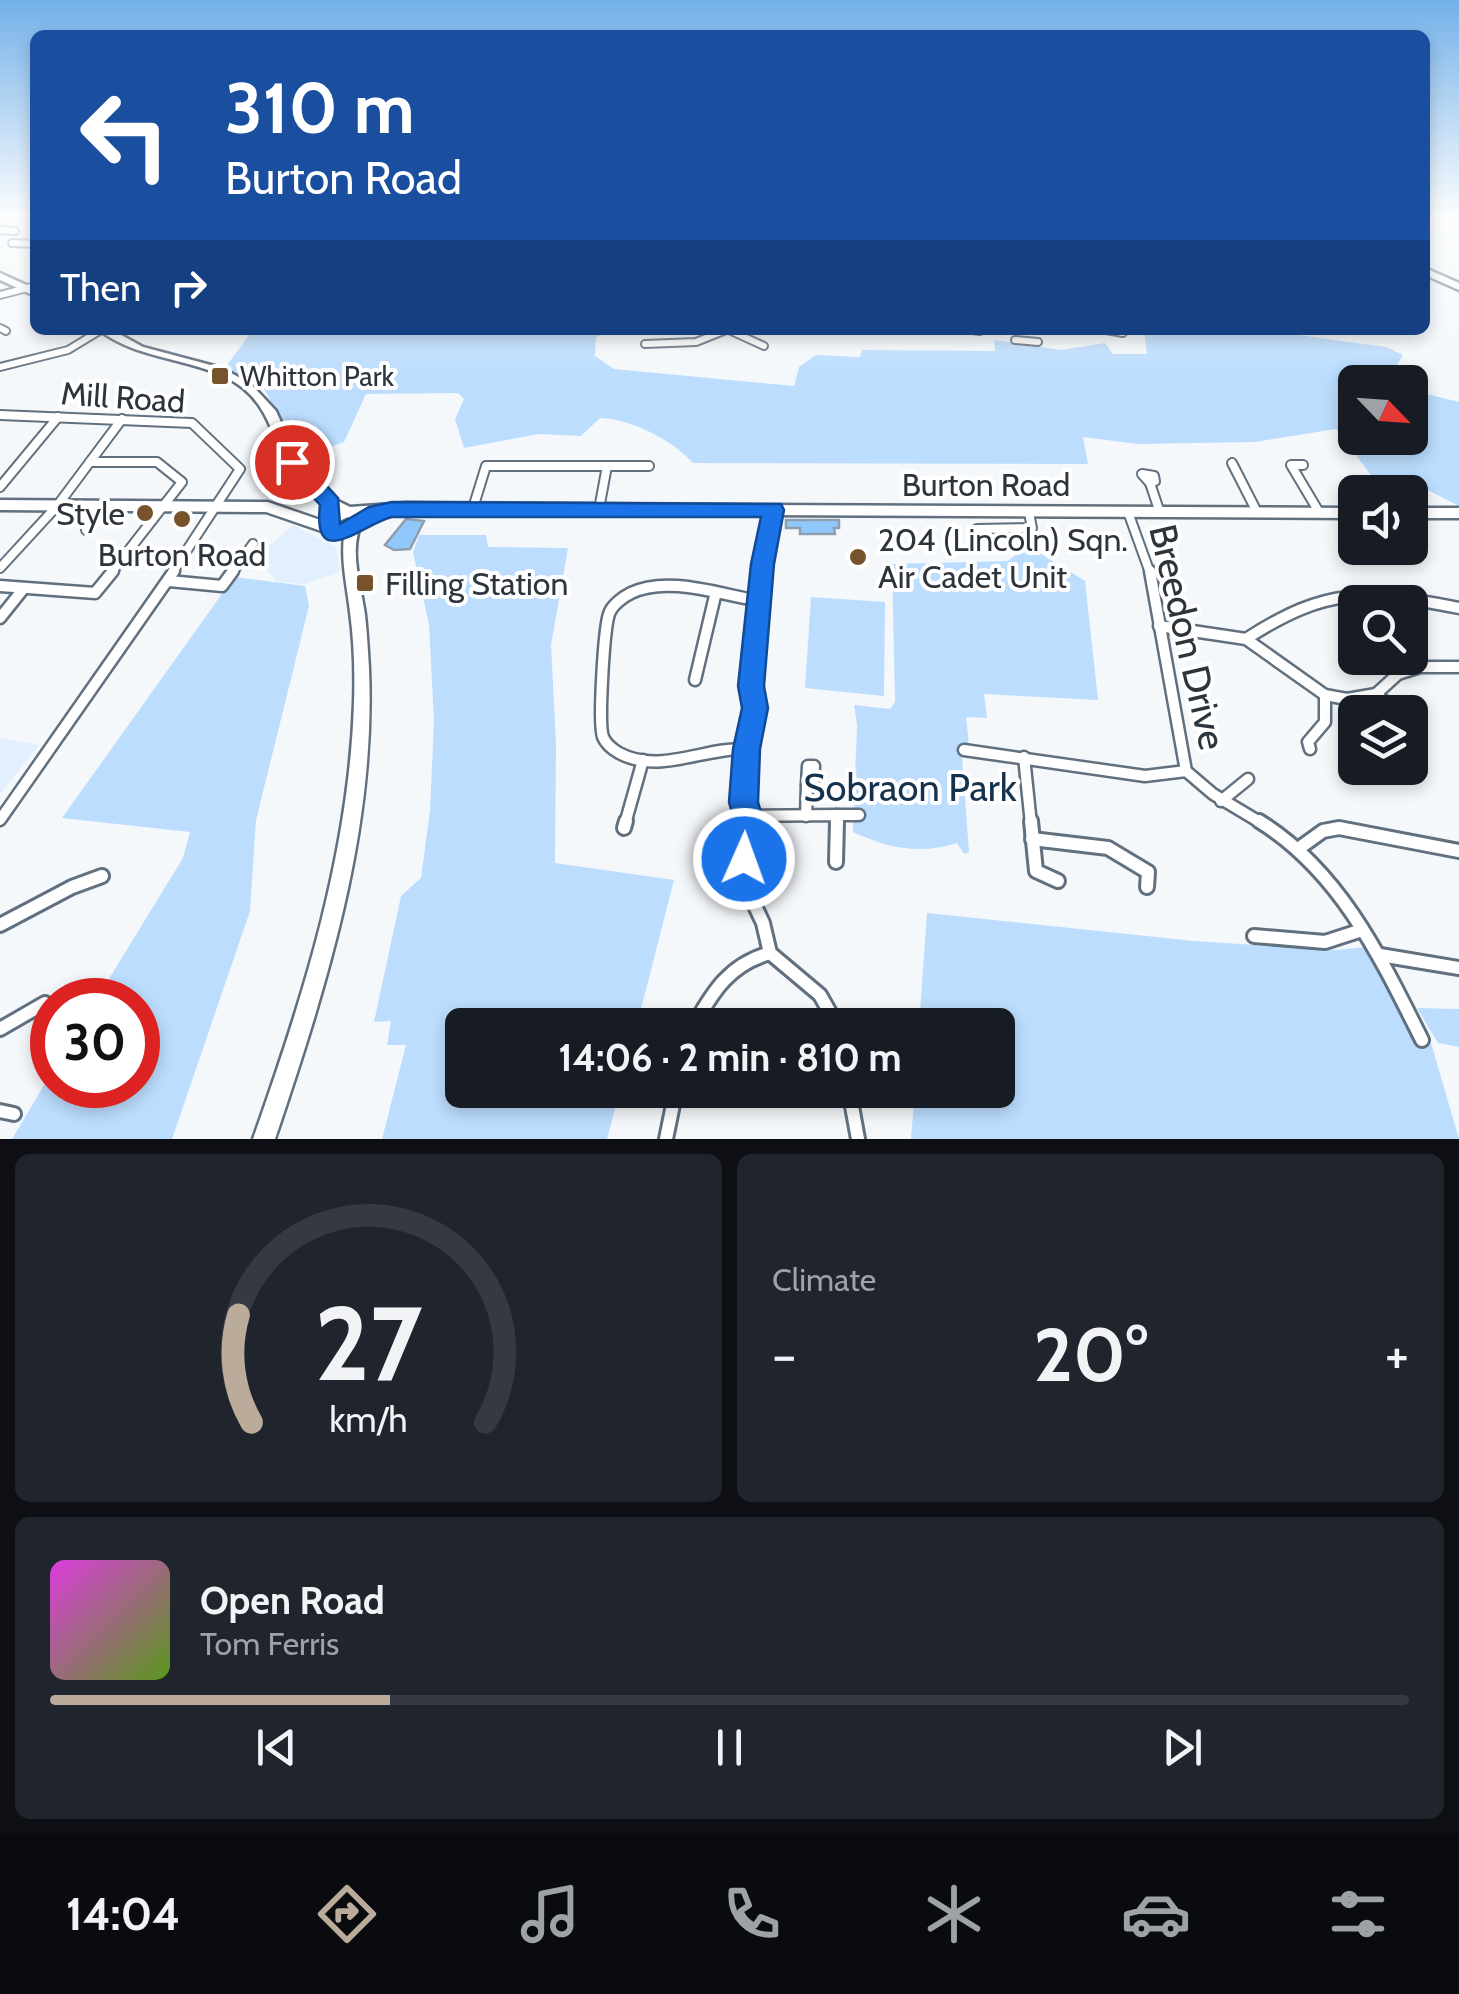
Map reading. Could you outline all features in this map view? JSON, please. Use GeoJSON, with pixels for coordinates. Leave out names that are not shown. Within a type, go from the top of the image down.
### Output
{"type":"FeatureCollection","features":[{"type":"Feature","properties":{"kind":"highway"},"geometry":{"type":"LineString","coordinates":[[1430,270],[1459,284]]}},
{"type":"Feature","properties":{"kind":"main road"},"geometry":{"type":"LineString","coordinates":[[0,276],[30,289]]}},
{"type":"Feature","properties":{"kind":"main road"},"geometry":{"type":"LineString","coordinates":[[112,335],[139,349],[218,370],[248,386],[270,411],[292,462],[346,547],[359,626],[362,703],[353,797],[340,875],[314,986],[264,1139]]}},
{"type":"Feature","properties":{"kind":"main road","name":"Burton Road"},"geometry":{"type":"LineString","coordinates":[[352,519],[376,512],[472,508],[773,510],[1030,520],[1128,512],[1338,513]]}},
{"type":"Feature","properties":{"kind":"main road"},"geometry":{"type":"LineString","coordinates":[[1428,513],[1459,513]]}},
{"type":"Feature","properties":{"kind":"main road"},"geometry":{"type":"LineString","coordinates":[[331,520],[352,519]]}},
{"type":"Feature","properties":{"kind":"main road"},"geometry":{"type":"LineString","coordinates":[[331,520],[352,519]]}},
{"type":"Feature","properties":{"kind":"main road"},"geometry":{"type":"LineString","coordinates":[[346,547],[352,519]]}},
{"type":"Feature","properties":{"kind":"street"},"geometry":{"type":"LineString","coordinates":[[0,296],[30,290]]}},
{"type":"Feature","properties":{"kind":"street"},"geometry":{"type":"LineString","coordinates":[[0,367],[74,348],[94,335]]}},
{"type":"Feature","properties":{"kind":"street"},"geometry":{"type":"LineString","coordinates":[[645,344],[696,342],[714,335]]}},
{"type":"Feature","properties":{"kind":"street"},"geometry":{"type":"LineString","coordinates":[[739,335],[764,346]]}},
{"type":"Feature","properties":{"kind":"street"},"geometry":{"type":"LineString","coordinates":[[1015,340],[1023,335]]}},
{"type":"Feature","properties":{"kind":"street"},"geometry":{"type":"LineString","coordinates":[[1027,335],[1038,342]]}},
{"type":"Feature","properties":{"kind":"street","name":"Mill Road"},"geometry":{"type":"LineString","coordinates":[[0,415],[196,425],[240,465],[219,507]]}},
{"type":"Feature","properties":{"kind":"street"},"geometry":{"type":"LineString","coordinates":[[0,488],[58,418]]}},
{"type":"Feature","properties":{"kind":"street"},"geometry":{"type":"LineString","coordinates":[[0,568],[57,506],[122,419]]}},
{"type":"Feature","properties":{"kind":"street"},"geometry":{"type":"LineString","coordinates":[[0,586],[88,595],[101,588],[182,482],[157,462],[90,462]]}},
{"type":"Feature","properties":{"kind":"street"},"geometry":{"type":"LineString","coordinates":[[1243,463],[1228,464],[1256,512]]}},
{"type":"Feature","properties":{"kind":"street"},"geometry":{"type":"LineString","coordinates":[[1303,464],[1291,465],[1302,490],[1319,512]]}},
{"type":"Feature","properties":{"kind":"street"},"geometry":{"type":"LineString","coordinates":[[472,508],[486,466],[649,466]]}},
{"type":"Feature","properties":{"kind":"street"},"geometry":{"type":"LineString","coordinates":[[599,509],[607,466]]}},
{"type":"Feature","properties":{"kind":"street"},"geometry":{"type":"LineString","coordinates":[[1150,482],[1160,513]]}},
{"type":"Feature","properties":{"kind":"street"},"geometry":{"type":"LineString","coordinates":[[0,505],[277,508],[308,522],[331,520]]}},
{"type":"Feature","properties":{"kind":"street"},"geometry":{"type":"LineString","coordinates":[[86,530],[104,506]]}},
{"type":"Feature","properties":{"kind":"street"},"geometry":{"type":"LineString","coordinates":[[0,820],[219,507]]}},
{"type":"Feature","properties":{"kind":"street"},"geometry":{"type":"LineString","coordinates":[[773,510],[751,686],[755,708],[747,749],[747,816],[742,829],[747,889],[763,923],[770,953],[820,995],[827,1008]]}},
{"type":"Feature","properties":{"kind":"street","name":"Breedon Drive"},"geometry":{"type":"LineString","coordinates":[[1128,512],[1147,556],[1186,771],[1221,801],[1298,848],[1343,900],[1380,955],[1422,1040]]}},
{"type":"Feature","properties":{"kind":"street"},"geometry":{"type":"LineString","coordinates":[[977,529],[1014,530],[1030,520],[1046,530]]}},
{"type":"Feature","properties":{"kind":"street"},"geometry":{"type":"LineString","coordinates":[[168,582],[222,586],[253,544]]}},
{"type":"Feature","properties":{"kind":"street"},"geometry":{"type":"LineString","coordinates":[[747,749],[714,748],[678,760],[643,760],[615,752],[604,740],[601,716],[609,613],[616,599],[628,591],[660,587],[760,601]]}},
{"type":"Feature","properties":{"kind":"street"},"geometry":{"type":"LineString","coordinates":[[0,618],[24,588]]}},
{"type":"Feature","properties":{"kind":"street"},"geometry":{"type":"LineString","coordinates":[[695,680],[714,596]]}},
{"type":"Feature","properties":{"kind":"street"},"geometry":{"type":"LineString","coordinates":[[1246,639],[1294,609],[1321,599],[1370,597],[1459,608]]}},
{"type":"Feature","properties":{"kind":"street"},"geometry":{"type":"LineString","coordinates":[[1159,626],[1246,639],[1324,695],[1360,698],[1376,694],[1398,674],[1420,667],[1459,667]]}},
{"type":"Feature","properties":{"kind":"street"},"geometry":{"type":"LineString","coordinates":[[1310,748],[1308,742],[1325,723],[1329,707],[1324,695]]}},
{"type":"Feature","properties":{"kind":"street"},"geometry":{"type":"LineString","coordinates":[[964,750],[998,751],[1150,778],[1186,771]]}},
{"type":"Feature","properties":{"kind":"street"},"geometry":{"type":"LineString","coordinates":[[1024,756],[1036,871],[1058,881]]}},
{"type":"Feature","properties":{"kind":"street"},"geometry":{"type":"LineString","coordinates":[[624,828],[643,760]]}},
{"type":"Feature","properties":{"kind":"street"},"geometry":{"type":"LineString","coordinates":[[1221,801],[1248,779]]}},
{"type":"Feature","properties":{"kind":"street"},"geometry":{"type":"LineString","coordinates":[[806,816],[807,784]]}},
{"type":"Feature","properties":{"kind":"street"},"geometry":{"type":"LineString","coordinates":[[836,814],[836,862]]}},
{"type":"Feature","properties":{"kind":"street"},"geometry":{"type":"LineString","coordinates":[[747,816],[858,815]]}},
{"type":"Feature","properties":{"kind":"street"},"geometry":{"type":"LineString","coordinates":[[1298,848],[1323,830],[1339,828],[1459,851]]}},
{"type":"Feature","properties":{"kind":"street"},"geometry":{"type":"LineString","coordinates":[[1032,839],[1108,848],[1148,872],[1147,887]]}},
{"type":"Feature","properties":{"kind":"street"},"geometry":{"type":"LineString","coordinates":[[0,925],[72,886],[102,876]]}},
{"type":"Feature","properties":{"kind":"street"},"geometry":{"type":"LineString","coordinates":[[1254,936],[1325,942],[1362,930]]}},
{"type":"Feature","properties":{"kind":"street"},"geometry":{"type":"LineString","coordinates":[[703,1008],[714,989],[746,958],[770,953]]}},
{"type":"Feature","properties":{"kind":"street"},"geometry":{"type":"LineString","coordinates":[[1380,955],[1459,968]]}},
{"type":"Feature","properties":{"kind":"street"},"geometry":{"type":"LineString","coordinates":[[0,1029],[30,1012]]}},
{"type":"Feature","properties":{"kind":"street"},"geometry":{"type":"LineString","coordinates":[[666,1139],[679,1115],[678,1108]]}},
{"type":"Feature","properties":{"kind":"street"},"geometry":{"type":"LineString","coordinates":[[852,1108],[858,1139]]}},
{"type":"Feature","properties":{"kind":"shaded area"},"geometry":{"type":"Polygon","coordinates":[[[293,525],[336,547],[340,572],[305,584],[277,582],[267,570],[249,563],[293,525]]]}},
{"type":"Feature","properties":{"kind":"shaded area"},"geometry":{"type":"Polygon","coordinates":[[[0,738],[39,745],[0,794],[0,738]]]}},
{"type":"Feature","properties":{"kind":"green space"},"geometry":{"type":"Polygon","coordinates":[[[249,335],[600,335],[596,337],[595,356],[614,369],[794,386],[799,367],[816,355],[860,357],[862,350],[995,351],[994,340],[1061,350],[1105,343],[1113,354],[1147,354],[1145,335],[1298,335],[1386,347],[1403,355],[1397,365],[1338,365],[1338,432],[1255,442],[1138,444],[1083,437],[1088,464],[693,463],[651,432],[600,418],[581,436],[538,434],[464,448],[455,419],[464,399],[458,393],[366,394],[344,442],[302,457],[264,389],[224,369],[249,335]]]}},
{"type":"Feature","properties":{"kind":"green space"},"geometry":{"type":"Polygon","coordinates":[[[1428,394],[1459,402],[1459,506],[1428,490],[1428,475],[1371,475],[1356,455],[1428,455],[1428,394]]]}},
{"type":"Feature","properties":{"kind":"green space"},"geometry":{"type":"Polygon","coordinates":[[[419,535],[486,535],[488,547],[568,548],[551,645],[556,744],[555,863],[674,880],[641,1008],[445,1008],[445,1108],[615,1108],[607,1139],[382,1139],[406,1045],[387,1045],[391,1021],[374,1022],[401,896],[421,878],[430,810],[434,721],[429,624],[413,552],[419,535]]]}},
{"type":"Feature","properties":{"kind":"green space","name":"Sobraon Park"},"geometry":{"type":"Polygon","coordinates":[[[1027,545],[1085,581],[1098,700],[984,694],[987,718],[966,717],[969,745],[963,745],[969,852],[964,854],[957,843],[930,849],[904,848],[853,832],[853,821],[860,821],[859,808],[854,807],[854,705],[890,709],[895,702],[892,564],[1008,561],[1027,545]]]}},
{"type":"Feature","properties":{"kind":"green space"},"geometry":{"type":"Polygon","coordinates":[[[234,577],[305,586],[309,606],[256,820],[250,911],[172,1139],[12,1139],[31,1108],[160,1108],[160,978],[109,978],[183,858],[190,832],[62,818],[234,577]]]}},
{"type":"Feature","properties":{"kind":"green space"},"geometry":{"type":"Polygon","coordinates":[[[811,597],[885,602],[884,696],[805,688],[811,597]]]}},
{"type":"Feature","properties":{"kind":"green space"},"geometry":{"type":"Polygon","coordinates":[[[927,913],[1194,941],[1337,950],[1365,947],[1410,1022],[1427,1029],[1459,1139],[911,1139],[914,1108],[1015,1108],[1015,1008],[920,1008],[927,913]]]}},
{"type":"Feature","properties":{"kind":"green space"},"geometry":{"type":"Polygon","coordinates":[[[1417,1008],[1459,1009],[1459,1047],[1438,1043],[1417,1008]]]}},
{"type":"Feature","properties":{"kind":"building"},"geometry":{"type":"Polygon","coordinates":[[[406,519],[424,521],[410,549],[394,550],[385,545],[406,519]]]}},
{"type":"Feature","properties":{"kind":"building"},"geometry":{"type":"Polygon","coordinates":[[[786,520],[839,520],[839,528],[834,528],[835,534],[800,534],[800,528],[786,528],[786,520]]]}},
{"type":"Feature","properties":{"kind":"place","name":"Whitton Park"},"geometry":{"type":"Point","coordinates":[220,376]}},
{"type":"Feature","properties":{"kind":"place","name":"Style"},"geometry":{"type":"Point","coordinates":[145,513]}},
{"type":"Feature","properties":{"kind":"place","name":"Burton Road"},"geometry":{"type":"Point","coordinates":[182,519]}},
{"type":"Feature","properties":{"kind":"place","name":"204 (Lincoln) Sqn. Air Cadet Unit"},"geometry":{"type":"Point","coordinates":[858,557]}},
{"type":"Feature","properties":{"kind":"place","name":"Filling Station"},"geometry":{"type":"Point","coordinates":[365,583]}},
{"type":"Feature","properties":{"kind":"route"},"geometry":{"type":"LineString","coordinates":[[292,462],[331,503],[328,528],[333,532],[349,530],[376,512],[392,509],[773,510],[773,526],[762,564],[751,686],[755,708],[747,749],[744,859]]}}]}
